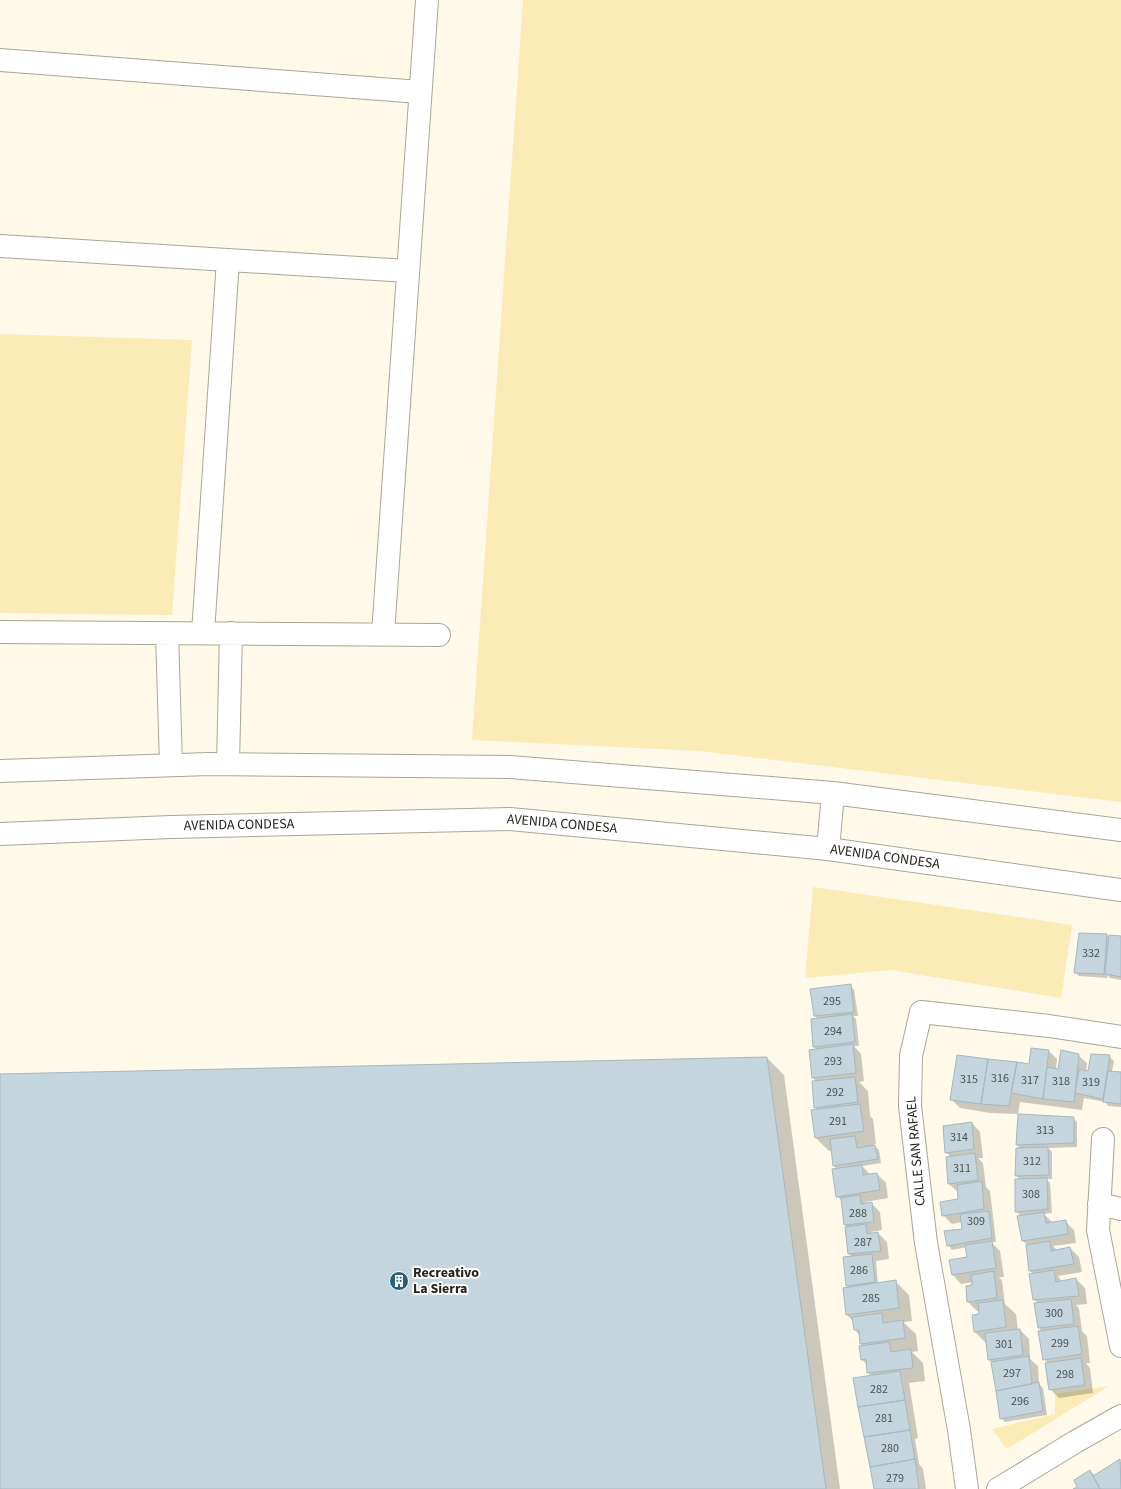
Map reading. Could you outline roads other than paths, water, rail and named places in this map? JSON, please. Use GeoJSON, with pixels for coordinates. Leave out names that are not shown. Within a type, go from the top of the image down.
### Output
{"type":"FeatureCollection","features":[{"type":"Feature","properties":{"kind":"street"},"geometry":{"type":"LineString","coordinates":[[383,634],[427,0]]}},
{"type":"Feature","properties":{"kind":"street"},"geometry":{"type":"LineString","coordinates":[[0,60],[420,92]]}},
{"type":"Feature","properties":{"kind":"street"},"geometry":{"type":"LineString","coordinates":[[0,246],[408,271]]}},
{"type":"Feature","properties":{"kind":"street"},"geometry":{"type":"LineString","coordinates":[[203,633],[228,260]]}},
{"type":"Feature","properties":{"kind":"street"},"geometry":{"type":"LineString","coordinates":[[0,632],[440,634]]}},
{"type":"Feature","properties":{"kind":"street"},"geometry":{"type":"LineString","coordinates":[[167,633],[171,765]]}},
{"type":"Feature","properties":{"kind":"street"},"geometry":{"type":"LineString","coordinates":[[228,764],[231,633]]}},
{"type":"Feature","properties":{"kind":"street"},"geometry":{"type":"LineString","coordinates":[[0,771],[228,764],[510,767],[833,794],[1121,830]]}},
{"type":"Feature","properties":{"kind":"street"},"geometry":{"type":"LineString","coordinates":[[828,849],[833,794]]}},
{"type":"Feature","properties":{"kind":"street","name":"AVENIDA CONDESA"},"geometry":{"type":"LineString","coordinates":[[0,834],[171,827],[510,819],[828,849],[1121,890]]}},
{"type":"Feature","properties":{"kind":"street","name":"CALLE SAN RAFAEL"},"geometry":{"type":"LineString","coordinates":[[967,1489],[959,1430],[926,1243],[911,1113],[911,1056],[921,1012],[1049,1026],[1121,1037]]}},
{"type":"Feature","properties":{"kind":"street"},"geometry":{"type":"LineString","coordinates":[[1103,1139],[1098,1230],[1121,1346]]}},
{"type":"Feature","properties":{"kind":"street"},"geometry":{"type":"LineString","coordinates":[[1099,1204],[1121,1209]]}},
{"type":"Feature","properties":{"kind":"street"},"geometry":{"type":"LineString","coordinates":[[998,1489],[1121,1416]]}},
{"type":"Feature","properties":{"kind":"place","name":"Recreativo La Sierra"},"geometry":{"type":"Point","coordinates":[399,1281]}}]}
